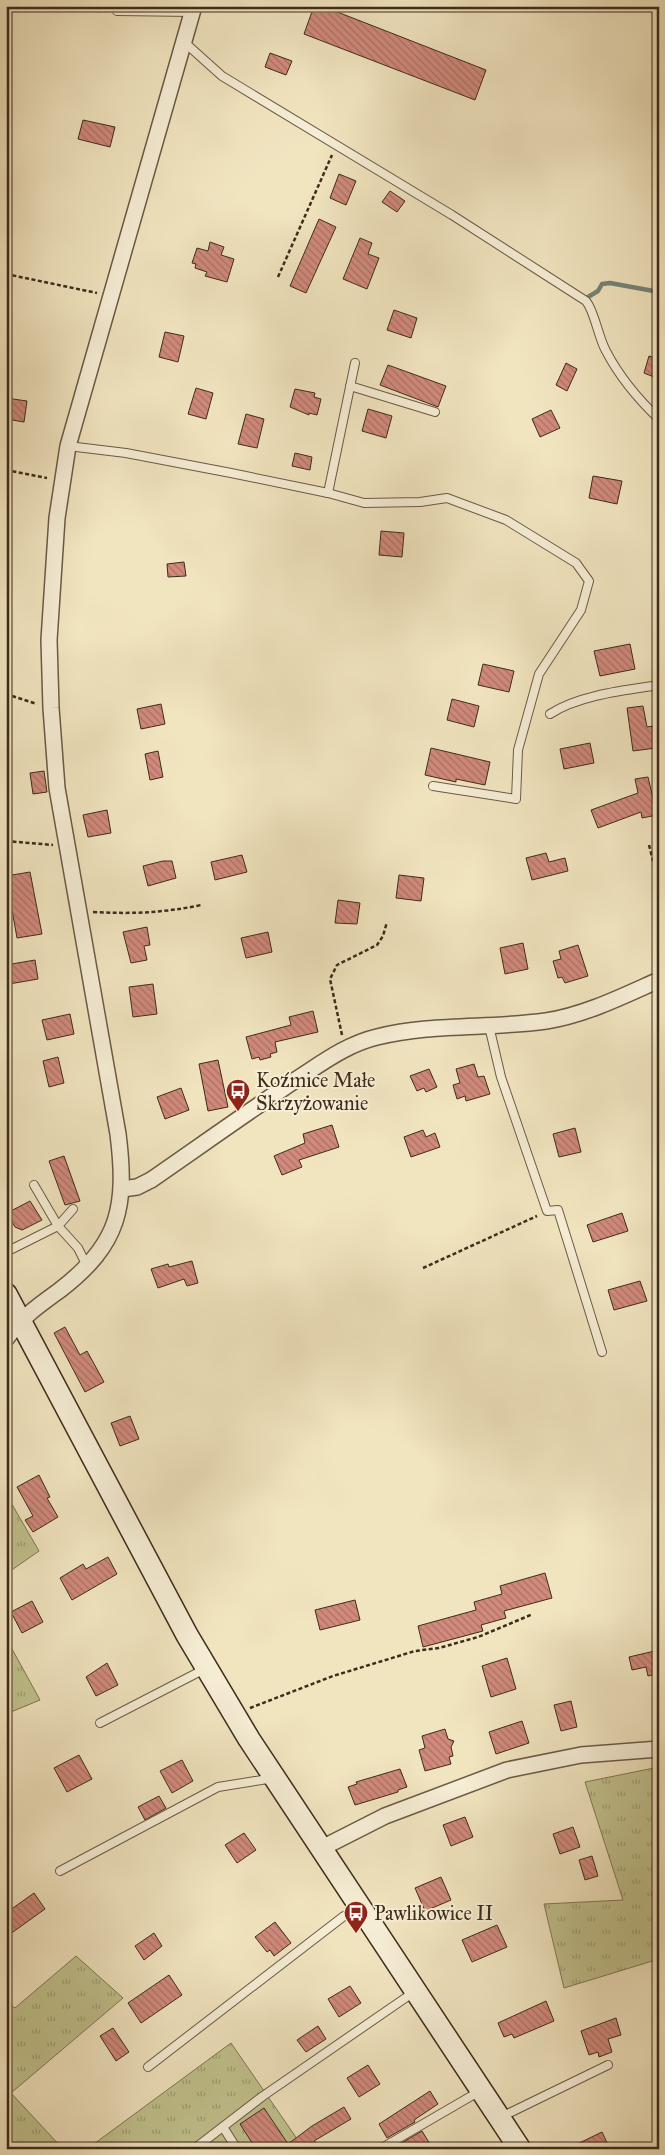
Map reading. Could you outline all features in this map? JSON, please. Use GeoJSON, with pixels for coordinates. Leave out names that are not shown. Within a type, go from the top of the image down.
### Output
{"type":"FeatureCollection","features":[{"type":"Feature","properties":{"kind":"main road"},"geometry":{"type":"LineString","coordinates":[[6,1294],[187,1635],[205,1665],[320,1849],[520,2149]]}},
{"type":"Feature","properties":{"kind":"street"},"geometry":{"type":"LineString","coordinates":[[6,1338],[20,1320],[87,1266],[100,1251],[116,1220],[122,1189],[123,1172],[118,1134],[57,788],[50,708],[49,640],[61,481],[68,446],[193,9]]}},
{"type":"Feature","properties":{"kind":"street"},"geometry":{"type":"LineString","coordinates":[[122,1189],[137,1187],[151,1180],[282,1089],[345,1048],[376,1037],[397,1033],[547,1021],[610,1002],[659,980]]}},
{"type":"Feature","properties":{"kind":"street"},"geometry":{"type":"LineString","coordinates":[[320,1849],[393,1812],[507,1770],[581,1755],[659,1749]]}},
{"type":"Feature","properties":{"kind":"lane"},"geometry":{"type":"LineString","coordinates":[[117,10],[193,9]]}},
{"type":"Feature","properties":{"kind":"lane"},"geometry":{"type":"LineString","coordinates":[[183,41],[222,76],[452,215],[586,301],[590,306],[595,326],[606,352],[640,399],[659,419]]}},
{"type":"Feature","properties":{"kind":"lane"},"geometry":{"type":"LineString","coordinates":[[328,492],[354,363]]}},
{"type":"Feature","properties":{"kind":"lane"},"geometry":{"type":"LineString","coordinates":[[350,386],[435,412]]}},
{"type":"Feature","properties":{"kind":"lane"},"geometry":{"type":"LineString","coordinates":[[68,446],[126,453],[328,492],[364,503],[420,502],[447,498],[506,520],[576,562],[589,581],[581,610],[539,674],[518,750],[516,799],[433,786]]}},
{"type":"Feature","properties":{"kind":"lane"},"geometry":{"type":"LineString","coordinates":[[550,714],[562,706],[616,692],[659,685]]}},
{"type":"Feature","properties":{"kind":"lane"},"geometry":{"type":"LineString","coordinates":[[488,1026],[501,1077],[547,1211],[558,1210],[602,1352]]}},
{"type":"Feature","properties":{"kind":"lane"},"geometry":{"type":"LineString","coordinates":[[34,1185],[58,1226],[78,1248],[87,1266]]}},
{"type":"Feature","properties":{"kind":"lane"},"geometry":{"type":"LineString","coordinates":[[6,1252],[58,1226],[73,1209]]}},
{"type":"Feature","properties":{"kind":"lane"},"geometry":{"type":"LineString","coordinates":[[100,1723],[197,1673],[205,1665]]}},
{"type":"Feature","properties":{"kind":"lane"},"geometry":{"type":"LineString","coordinates":[[60,1871],[218,1787],[274,1778]]}},
{"type":"Feature","properties":{"kind":"lane"},"geometry":{"type":"LineString","coordinates":[[148,2067],[344,1916],[361,1908]]}},
{"type":"Feature","properties":{"kind":"lane"},"geometry":{"type":"LineString","coordinates":[[194,2149],[264,2096],[415,1991]]}},
{"type":"Feature","properties":{"kind":"lane"},"geometry":{"type":"LineString","coordinates":[[499,2118],[608,2065]]}},
{"type":"Feature","properties":{"kind":"lane"},"geometry":{"type":"LineString","coordinates":[[380,2149],[481,2091]]}},
{"type":"Feature","properties":{"kind":"lane"},"geometry":{"type":"LineString","coordinates":[[224,2127],[237,2149]]}},
{"type":"Feature","properties":{"kind":"path"},"geometry":{"type":"LineString","coordinates":[[6,10],[94,13],[117,10]]}},
{"type":"Feature","properties":{"kind":"path"},"geometry":{"type":"LineString","coordinates":[[278,278],[336,146]]}},
{"type":"Feature","properties":{"kind":"path"},"geometry":{"type":"LineString","coordinates":[[6,274],[111,296]]}},
{"type":"Feature","properties":{"kind":"path"},"geometry":{"type":"LineString","coordinates":[[6,470],[61,481]]}},
{"type":"Feature","properties":{"kind":"path"},"geometry":{"type":"LineString","coordinates":[[6,694],[50,708]]}},
{"type":"Feature","properties":{"kind":"path"},"geometry":{"type":"LineString","coordinates":[[6,841],[67,845]]}},
{"type":"Feature","properties":{"kind":"path"},"geometry":{"type":"LineString","coordinates":[[649,845],[659,885]]}},
{"type":"Feature","properties":{"kind":"path"},"geometry":{"type":"LineString","coordinates":[[79,911],[140,914],[201,905]]}},
{"type":"Feature","properties":{"kind":"path"},"geometry":{"type":"LineString","coordinates":[[345,1048],[330,979],[337,965],[377,945],[383,936],[387,922]]}},
{"type":"Feature","properties":{"kind":"path"},"geometry":{"type":"LineString","coordinates":[[423,1268],[547,1211]]}},
{"type":"Feature","properties":{"kind":"path"},"geometry":{"type":"LineString","coordinates":[[235,1714],[333,1676],[415,1651],[439,1648],[478,1637],[533,1614]]}},
{"type":"Feature","properties":{"kind":"green space"},"geometry":{"type":"Polygon","coordinates":[[[6,1494],[39,1551],[6,1574],[6,1494]]]}},
{"type":"Feature","properties":{"kind":"green space"},"geometry":{"type":"Polygon","coordinates":[[[6,1638],[40,1700],[6,1714],[6,1638]]]}},
{"type":"Feature","properties":{"kind":"green space"},"geometry":{"type":"Polygon","coordinates":[[[659,1767],[659,1959],[564,1988],[544,1904],[623,1900],[585,1782],[659,1767]]]}},
{"type":"Feature","properties":{"kind":"green space"},"geometry":{"type":"Polygon","coordinates":[[[76,1956],[123,1998],[11,2093],[63,2149],[6,2149],[6,2002],[15,2008],[76,1956]]]}},
{"type":"Feature","properties":{"kind":"green space"},"geometry":{"type":"Polygon","coordinates":[[[231,2043],[304,2149],[87,2149],[231,2043]]]}},
{"type":"Feature","properties":{"kind":"building"},"geometry":{"type":"Polygon","coordinates":[[[314,6],[322,6],[486,70],[475,100],[304,34],[314,6]]]}},
{"type":"Feature","properties":{"kind":"building"},"geometry":{"type":"Polygon","coordinates":[[[270,53],[292,61],[286,75],[265,67],[270,53]]]}},
{"type":"Feature","properties":{"kind":"building"},"geometry":{"type":"Polygon","coordinates":[[[83,120],[115,127],[110,147],[78,139],[83,120]]]}},
{"type":"Feature","properties":{"kind":"building"},"geometry":{"type":"Polygon","coordinates":[[[339,174],[356,181],[346,205],[330,198],[339,174]]]}},
{"type":"Feature","properties":{"kind":"building"},"geometry":{"type":"Polygon","coordinates":[[[390,191],[405,201],[397,212],[382,202],[390,191]]]}},
{"type":"Feature","properties":{"kind":"building"},"geometry":{"type":"Polygon","coordinates":[[[319,219],[336,227],[306,293],[290,286],[319,219]]]}},
{"type":"Feature","properties":{"kind":"building"},"geometry":{"type":"Polygon","coordinates":[[[360,238],[372,243],[368,254],[379,258],[367,289],[343,279],[360,238]]]}},
{"type":"Feature","properties":{"kind":"building"},"geometry":{"type":"Polygon","coordinates":[[[210,242],[224,247],[221,255],[234,259],[227,282],[205,276],[207,272],[195,268],[196,264],[192,263],[197,248],[208,251],[210,242]]]}},
{"type":"Feature","properties":{"kind":"building"},"geometry":{"type":"Polygon","coordinates":[[[394,310],[417,318],[411,338],[387,330],[394,310]]]}},
{"type":"Feature","properties":{"kind":"building"},"geometry":{"type":"Polygon","coordinates":[[[165,332],[184,336],[178,362],[159,357],[165,332]]]}},
{"type":"Feature","properties":{"kind":"building"},"geometry":{"type":"Polygon","coordinates":[[[649,356],[659,359],[659,379],[644,373],[649,356]]]}},
{"type":"Feature","properties":{"kind":"building"},"geometry":{"type":"Polygon","coordinates":[[[566,363],[577,369],[567,391],[556,385],[566,363]]]}},
{"type":"Feature","properties":{"kind":"building"},"geometry":{"type":"Polygon","coordinates":[[[388,365],[446,386],[438,407],[380,385],[388,365]]]}},
{"type":"Feature","properties":{"kind":"building"},"geometry":{"type":"Polygon","coordinates":[[[196,388],[213,393],[206,419],[188,414],[196,388]]]}},
{"type":"Feature","properties":{"kind":"building"},"geometry":{"type":"Polygon","coordinates":[[[295,389],[315,393],[314,397],[321,399],[317,415],[309,413],[309,415],[290,407],[295,389]]]}},
{"type":"Feature","properties":{"kind":"building"},"geometry":{"type":"Polygon","coordinates":[[[6,398],[27,401],[24,422],[6,419],[6,398]]]}},
{"type":"Feature","properties":{"kind":"building"},"geometry":{"type":"Polygon","coordinates":[[[368,409],[392,416],[386,438],[362,431],[368,409]]]}},
{"type":"Feature","properties":{"kind":"building"},"geometry":{"type":"Polygon","coordinates":[[[551,410],[560,428],[540,437],[532,419],[551,410]]]}},
{"type":"Feature","properties":{"kind":"building"},"geometry":{"type":"Polygon","coordinates":[[[246,414],[264,419],[257,448],[238,444],[246,414]]]}},
{"type":"Feature","properties":{"kind":"building"},"geometry":{"type":"Polygon","coordinates":[[[295,453],[312,457],[310,470],[292,466],[295,453]]]}},
{"type":"Feature","properties":{"kind":"building"},"geometry":{"type":"Polygon","coordinates":[[[593,476],[622,481],[617,504],[589,498],[593,476]]]}},
{"type":"Feature","properties":{"kind":"building"},"geometry":{"type":"Polygon","coordinates":[[[381,531],[404,533],[402,557],[379,555],[381,531]]]}},
{"type":"Feature","properties":{"kind":"building"},"geometry":{"type":"Polygon","coordinates":[[[184,562],[186,576],[168,577],[167,564],[184,562]]]}},
{"type":"Feature","properties":{"kind":"building"},"geometry":{"type":"Polygon","coordinates":[[[630,644],[635,669],[600,676],[594,651],[630,644]]]}},
{"type":"Feature","properties":{"kind":"building"},"geometry":{"type":"Polygon","coordinates":[[[483,664],[514,671],[509,692],[478,685],[483,664]]]}},
{"type":"Feature","properties":{"kind":"building"},"geometry":{"type":"Polygon","coordinates":[[[452,699],[479,706],[474,727],[447,720],[452,699]]]}},
{"type":"Feature","properties":{"kind":"building"},"geometry":{"type":"Polygon","coordinates":[[[161,704],[165,724],[141,729],[137,709],[161,704]]]}},
{"type":"Feature","properties":{"kind":"building"},"geometry":{"type":"Polygon","coordinates":[[[643,706],[647,727],[653,726],[656,748],[633,751],[627,708],[643,706]]]}},
{"type":"Feature","properties":{"kind":"building"},"geometry":{"type":"Polygon","coordinates":[[[590,743],[594,763],[564,769],[560,749],[590,743]]]}},
{"type":"Feature","properties":{"kind":"building"},"geometry":{"type":"Polygon","coordinates":[[[431,748],[490,762],[485,785],[456,779],[456,782],[425,775],[431,748]]]}},
{"type":"Feature","properties":{"kind":"building"},"geometry":{"type":"Polygon","coordinates":[[[158,751],[163,777],[150,780],[145,754],[158,751]]]}},
{"type":"Feature","properties":{"kind":"building"},"geometry":{"type":"Polygon","coordinates":[[[44,771],[47,792],[33,794],[30,773],[44,771]]]}},
{"type":"Feature","properties":{"kind":"building"},"geometry":{"type":"Polygon","coordinates":[[[648,777],[657,815],[642,818],[641,812],[598,828],[591,810],[638,793],[635,779],[648,777]]]}},
{"type":"Feature","properties":{"kind":"building"},"geometry":{"type":"Polygon","coordinates":[[[107,810],[111,833],[88,837],[83,815],[107,810]]]}},
{"type":"Feature","properties":{"kind":"building"},"geometry":{"type":"Polygon","coordinates":[[[546,853],[549,862],[565,858],[568,871],[532,880],[526,858],[546,853]]]}},
{"type":"Feature","properties":{"kind":"building"},"geometry":{"type":"Polygon","coordinates":[[[242,855],[247,872],[215,880],[211,862],[242,855]]]}},
{"type":"Feature","properties":{"kind":"building"},"geometry":{"type":"Polygon","coordinates":[[[163,861],[172,861],[176,878],[148,886],[143,866],[163,861]]]}},
{"type":"Feature","properties":{"kind":"building"},"geometry":{"type":"Polygon","coordinates":[[[30,872],[42,934],[17,938],[6,876],[30,872]]]}},
{"type":"Feature","properties":{"kind":"building"},"geometry":{"type":"Polygon","coordinates":[[[399,875],[424,878],[421,901],[396,898],[399,875]]]}},
{"type":"Feature","properties":{"kind":"building"},"geometry":{"type":"Polygon","coordinates":[[[338,900],[360,903],[357,924],[335,923],[338,900]]]}},
{"type":"Feature","properties":{"kind":"building"},"geometry":{"type":"Polygon","coordinates":[[[147,927],[150,945],[144,946],[147,960],[131,963],[123,932],[147,927]]]}},
{"type":"Feature","properties":{"kind":"building"},"geometry":{"type":"Polygon","coordinates":[[[268,932],[272,952],[246,958],[241,938],[268,932]]]}},
{"type":"Feature","properties":{"kind":"building"},"geometry":{"type":"Polygon","coordinates":[[[523,943],[528,969],[505,974],[500,948],[523,943]]]}},
{"type":"Feature","properties":{"kind":"building"},"geometry":{"type":"Polygon","coordinates":[[[578,945],[588,976],[565,983],[562,977],[558,978],[553,961],[561,959],[559,951],[578,945]]]}},
{"type":"Feature","properties":{"kind":"building"},"geometry":{"type":"Polygon","coordinates":[[[35,960],[38,979],[9,984],[6,965],[35,960]]]}},
{"type":"Feature","properties":{"kind":"building"},"geometry":{"type":"Polygon","coordinates":[[[153,984],[157,1014],[133,1017],[129,987],[153,984]]]}},
{"type":"Feature","properties":{"kind":"building"},"geometry":{"type":"Polygon","coordinates":[[[313,1011],[318,1032],[275,1042],[277,1052],[270,1054],[271,1057],[260,1060],[259,1057],[252,1059],[246,1037],[291,1025],[289,1017],[313,1011]]]}},
{"type":"Feature","properties":{"kind":"building"},"geometry":{"type":"Polygon","coordinates":[[[70,1014],[74,1034],[47,1040],[42,1020],[70,1014]]]}},
{"type":"Feature","properties":{"kind":"building"},"geometry":{"type":"Polygon","coordinates":[[[58,1057],[64,1083],[49,1087],[43,1061],[58,1057]]]}},
{"type":"Feature","properties":{"kind":"building"},"geometry":{"type":"Polygon","coordinates":[[[218,1060],[228,1107],[208,1111],[199,1064],[218,1060]]]}},
{"type":"Feature","properties":{"kind":"building"},"geometry":{"type":"Polygon","coordinates":[[[474,1064],[478,1077],[484,1076],[490,1094],[466,1101],[465,1096],[457,1099],[453,1085],[460,1083],[456,1069],[474,1064]]]}},
{"type":"Feature","properties":{"kind":"building"},"geometry":{"type":"Polygon","coordinates":[[[429,1069],[437,1087],[426,1092],[424,1088],[417,1091],[410,1076],[429,1069]]]}},
{"type":"Feature","properties":{"kind":"building"},"geometry":{"type":"Polygon","coordinates":[[[181,1088],[189,1110],[165,1119],[157,1097],[181,1088]]]}},
{"type":"Feature","properties":{"kind":"building"},"geometry":{"type":"Polygon","coordinates":[[[332,1125],[339,1147],[299,1160],[302,1167],[282,1175],[274,1156],[305,1143],[303,1134],[332,1125]]]}},
{"type":"Feature","properties":{"kind":"building"},"geometry":{"type":"Polygon","coordinates":[[[575,1128],[581,1152],[559,1157],[553,1134],[575,1128]]]}},
{"type":"Feature","properties":{"kind":"building"},"geometry":{"type":"Polygon","coordinates":[[[423,1130],[426,1137],[435,1133],[440,1147],[411,1157],[404,1137],[423,1130]]]}},
{"type":"Feature","properties":{"kind":"building"},"geometry":{"type":"Polygon","coordinates":[[[64,1156],[80,1201],[65,1205],[49,1161],[64,1156]]]}},
{"type":"Feature","properties":{"kind":"building"},"geometry":{"type":"Polygon","coordinates":[[[30,1201],[42,1220],[22,1230],[15,1227],[7,1213],[30,1201]]]}},
{"type":"Feature","properties":{"kind":"building"},"geometry":{"type":"Polygon","coordinates":[[[622,1213],[628,1231],[593,1242],[587,1225],[622,1213]]]}},
{"type":"Feature","properties":{"kind":"building"},"geometry":{"type":"Polygon","coordinates":[[[192,1261],[198,1283],[187,1286],[184,1279],[158,1288],[151,1269],[168,1264],[169,1267],[192,1261]]]}},
{"type":"Feature","properties":{"kind":"building"},"geometry":{"type":"Polygon","coordinates":[[[640,1281],[647,1301],[614,1310],[608,1290],[640,1281]]]}},
{"type":"Feature","properties":{"kind":"building"},"geometry":{"type":"Polygon","coordinates":[[[65,1327],[80,1355],[87,1351],[104,1382],[85,1392],[54,1333],[65,1327]]]}},
{"type":"Feature","properties":{"kind":"building"},"geometry":{"type":"Polygon","coordinates":[[[130,1416],[139,1439],[120,1446],[111,1423],[130,1416]]]}},
{"type":"Feature","properties":{"kind":"building"},"geometry":{"type":"Polygon","coordinates":[[[39,1475],[50,1497],[47,1498],[58,1517],[33,1532],[25,1520],[33,1516],[17,1487],[39,1475]]]}},
{"type":"Feature","properties":{"kind":"building"},"geometry":{"type":"Polygon","coordinates":[[[108,1557],[117,1574],[72,1600],[60,1578],[83,1564],[86,1569],[108,1557]]]}},
{"type":"Feature","properties":{"kind":"building"},"geometry":{"type":"Polygon","coordinates":[[[545,1573],[552,1598],[504,1611],[506,1618],[481,1625],[483,1631],[423,1647],[418,1626],[476,1610],[474,1602],[502,1594],[500,1586],[545,1573]]]}},
{"type":"Feature","properties":{"kind":"building"},"geometry":{"type":"Polygon","coordinates":[[[355,1600],[360,1620],[320,1630],[315,1610],[355,1600]]]}},
{"type":"Feature","properties":{"kind":"building"},"geometry":{"type":"Polygon","coordinates":[[[32,1601],[43,1622],[22,1633],[11,1612],[32,1601]]]}},
{"type":"Feature","properties":{"kind":"building"},"geometry":{"type":"Polygon","coordinates":[[[659,1650],[659,1673],[648,1676],[646,1667],[632,1670],[629,1657],[659,1650]]]}},
{"type":"Feature","properties":{"kind":"building"},"geometry":{"type":"Polygon","coordinates":[[[507,1658],[516,1689],[491,1697],[482,1666],[507,1658]]]}},
{"type":"Feature","properties":{"kind":"building"},"geometry":{"type":"Polygon","coordinates":[[[107,1663],[118,1685],[96,1696],[86,1677],[107,1663]]]}},
{"type":"Feature","properties":{"kind":"building"},"geometry":{"type":"Polygon","coordinates":[[[571,1701],[577,1727],[561,1731],[554,1705],[571,1701]]]}},
{"type":"Feature","properties":{"kind":"building"},"geometry":{"type":"Polygon","coordinates":[[[522,1721],[529,1743],[496,1754],[489,1732],[522,1721]]]}},
{"type":"Feature","properties":{"kind":"building"},"geometry":{"type":"Polygon","coordinates":[[[445,1729],[448,1739],[454,1741],[451,1747],[453,1756],[449,1757],[451,1764],[425,1771],[419,1750],[425,1748],[422,1736],[445,1729]]]}},
{"type":"Feature","properties":{"kind":"building"},"geometry":{"type":"Polygon","coordinates":[[[79,1755],[92,1779],[67,1792],[54,1768],[79,1755]]]}},
{"type":"Feature","properties":{"kind":"building"},"geometry":{"type":"Polygon","coordinates":[[[182,1760],[193,1781],[172,1793],[160,1771],[182,1760]]]}},
{"type":"Feature","properties":{"kind":"building"},"geometry":{"type":"Polygon","coordinates":[[[400,1769],[407,1787],[398,1790],[398,1792],[355,1805],[348,1787],[357,1784],[356,1782],[400,1769]]]}},
{"type":"Feature","properties":{"kind":"building"},"geometry":{"type":"Polygon","coordinates":[[[159,1796],[166,1808],[145,1820],[138,1807],[159,1796]]]}},
{"type":"Feature","properties":{"kind":"building"},"geometry":{"type":"Polygon","coordinates":[[[465,1817],[473,1837],[451,1846],[443,1825],[465,1817]]]}},
{"type":"Feature","properties":{"kind":"building"},"geometry":{"type":"Polygon","coordinates":[[[573,1827],[580,1847],[560,1854],[553,1834],[573,1827]]]}},
{"type":"Feature","properties":{"kind":"building"},"geometry":{"type":"Polygon","coordinates":[[[244,1833],[256,1850],[237,1863],[225,1845],[244,1833]]]}},
{"type":"Feature","properties":{"kind":"building"},"geometry":{"type":"Polygon","coordinates":[[[592,1856],[598,1876],[585,1880],[579,1860],[592,1856]]]}},
{"type":"Feature","properties":{"kind":"building"},"geometry":{"type":"Polygon","coordinates":[[[441,1877],[451,1900],[425,1911],[415,1888],[441,1877]]]}},
{"type":"Feature","properties":{"kind":"building"},"geometry":{"type":"Polygon","coordinates":[[[34,1893],[45,1909],[6,1937],[6,1913],[34,1893]]]}},
{"type":"Feature","properties":{"kind":"building"},"geometry":{"type":"Polygon","coordinates":[[[275,1922],[291,1943],[274,1956],[270,1950],[267,1952],[255,1937],[275,1922]]]}},
{"type":"Feature","properties":{"kind":"building"},"geometry":{"type":"Polygon","coordinates":[[[497,1925],[507,1947],[472,1962],[462,1940],[497,1925]]]}},
{"type":"Feature","properties":{"kind":"building"},"geometry":{"type":"Polygon","coordinates":[[[154,1933],[162,1946],[144,1960],[135,1946],[154,1933]]]}},
{"type":"Feature","properties":{"kind":"building"},"geometry":{"type":"Polygon","coordinates":[[[169,1975],[182,1995],[141,2023],[128,2003],[169,1975]]]}},
{"type":"Feature","properties":{"kind":"building"},"geometry":{"type":"Polygon","coordinates":[[[350,1986],[361,2003],[339,2017],[328,1999],[350,1986]]]}},
{"type":"Feature","properties":{"kind":"building"},"geometry":{"type":"Polygon","coordinates":[[[546,2001],[554,2021],[514,2038],[512,2034],[504,2037],[498,2023],[546,2001]]]}},
{"type":"Feature","properties":{"kind":"building"},"geometry":{"type":"Polygon","coordinates":[[[616,2018],[621,2035],[608,2039],[612,2052],[599,2057],[598,2052],[589,2055],[581,2031],[616,2018]]]}},
{"type":"Feature","properties":{"kind":"building"},"geometry":{"type":"Polygon","coordinates":[[[318,2026],[326,2039],[306,2052],[297,2040],[318,2026]]]}},
{"type":"Feature","properties":{"kind":"building"},"geometry":{"type":"Polygon","coordinates":[[[113,2028],[129,2052],[116,2061],[100,2036],[113,2028]]]}},
{"type":"Feature","properties":{"kind":"building"},"geometry":{"type":"Polygon","coordinates":[[[368,2065],[380,2084],[359,2097],[347,2078],[368,2065]]]}},
{"type":"Feature","properties":{"kind":"building"},"geometry":{"type":"Polygon","coordinates":[[[430,2091],[438,2104],[414,2120],[415,2122],[387,2138],[379,2124],[430,2091]]]}},
{"type":"Feature","properties":{"kind":"building"},"geometry":{"type":"Polygon","coordinates":[[[344,2107],[351,2119],[314,2141],[316,2143],[308,2149],[256,2149],[240,2124],[264,2108],[288,2144],[312,2126],[344,2107]]]}},
{"type":"Feature","properties":{"kind":"building"},"geometry":{"type":"Polygon","coordinates":[[[422,2131],[433,2149],[393,2149],[393,2148],[422,2131]]]}},
{"type":"Feature","properties":{"kind":"building"},"geometry":{"type":"Polygon","coordinates":[[[602,2132],[610,2149],[567,2149],[602,2132]]]}},
{"type":"Feature","properties":{"kind":"waterway"},"geometry":{"type":"LineString","coordinates":[[588,297],[598,291],[602,284],[610,283],[659,292]]}},
{"type":"Feature","properties":{"kind":"place","name":"Koźmice Małe Skrzyżowanie"},"geometry":{"type":"Point","coordinates":[238,1112]}},
{"type":"Feature","properties":{"kind":"place","name":"Pawlikowice II"},"geometry":{"type":"Point","coordinates":[356,1934]}}]}
